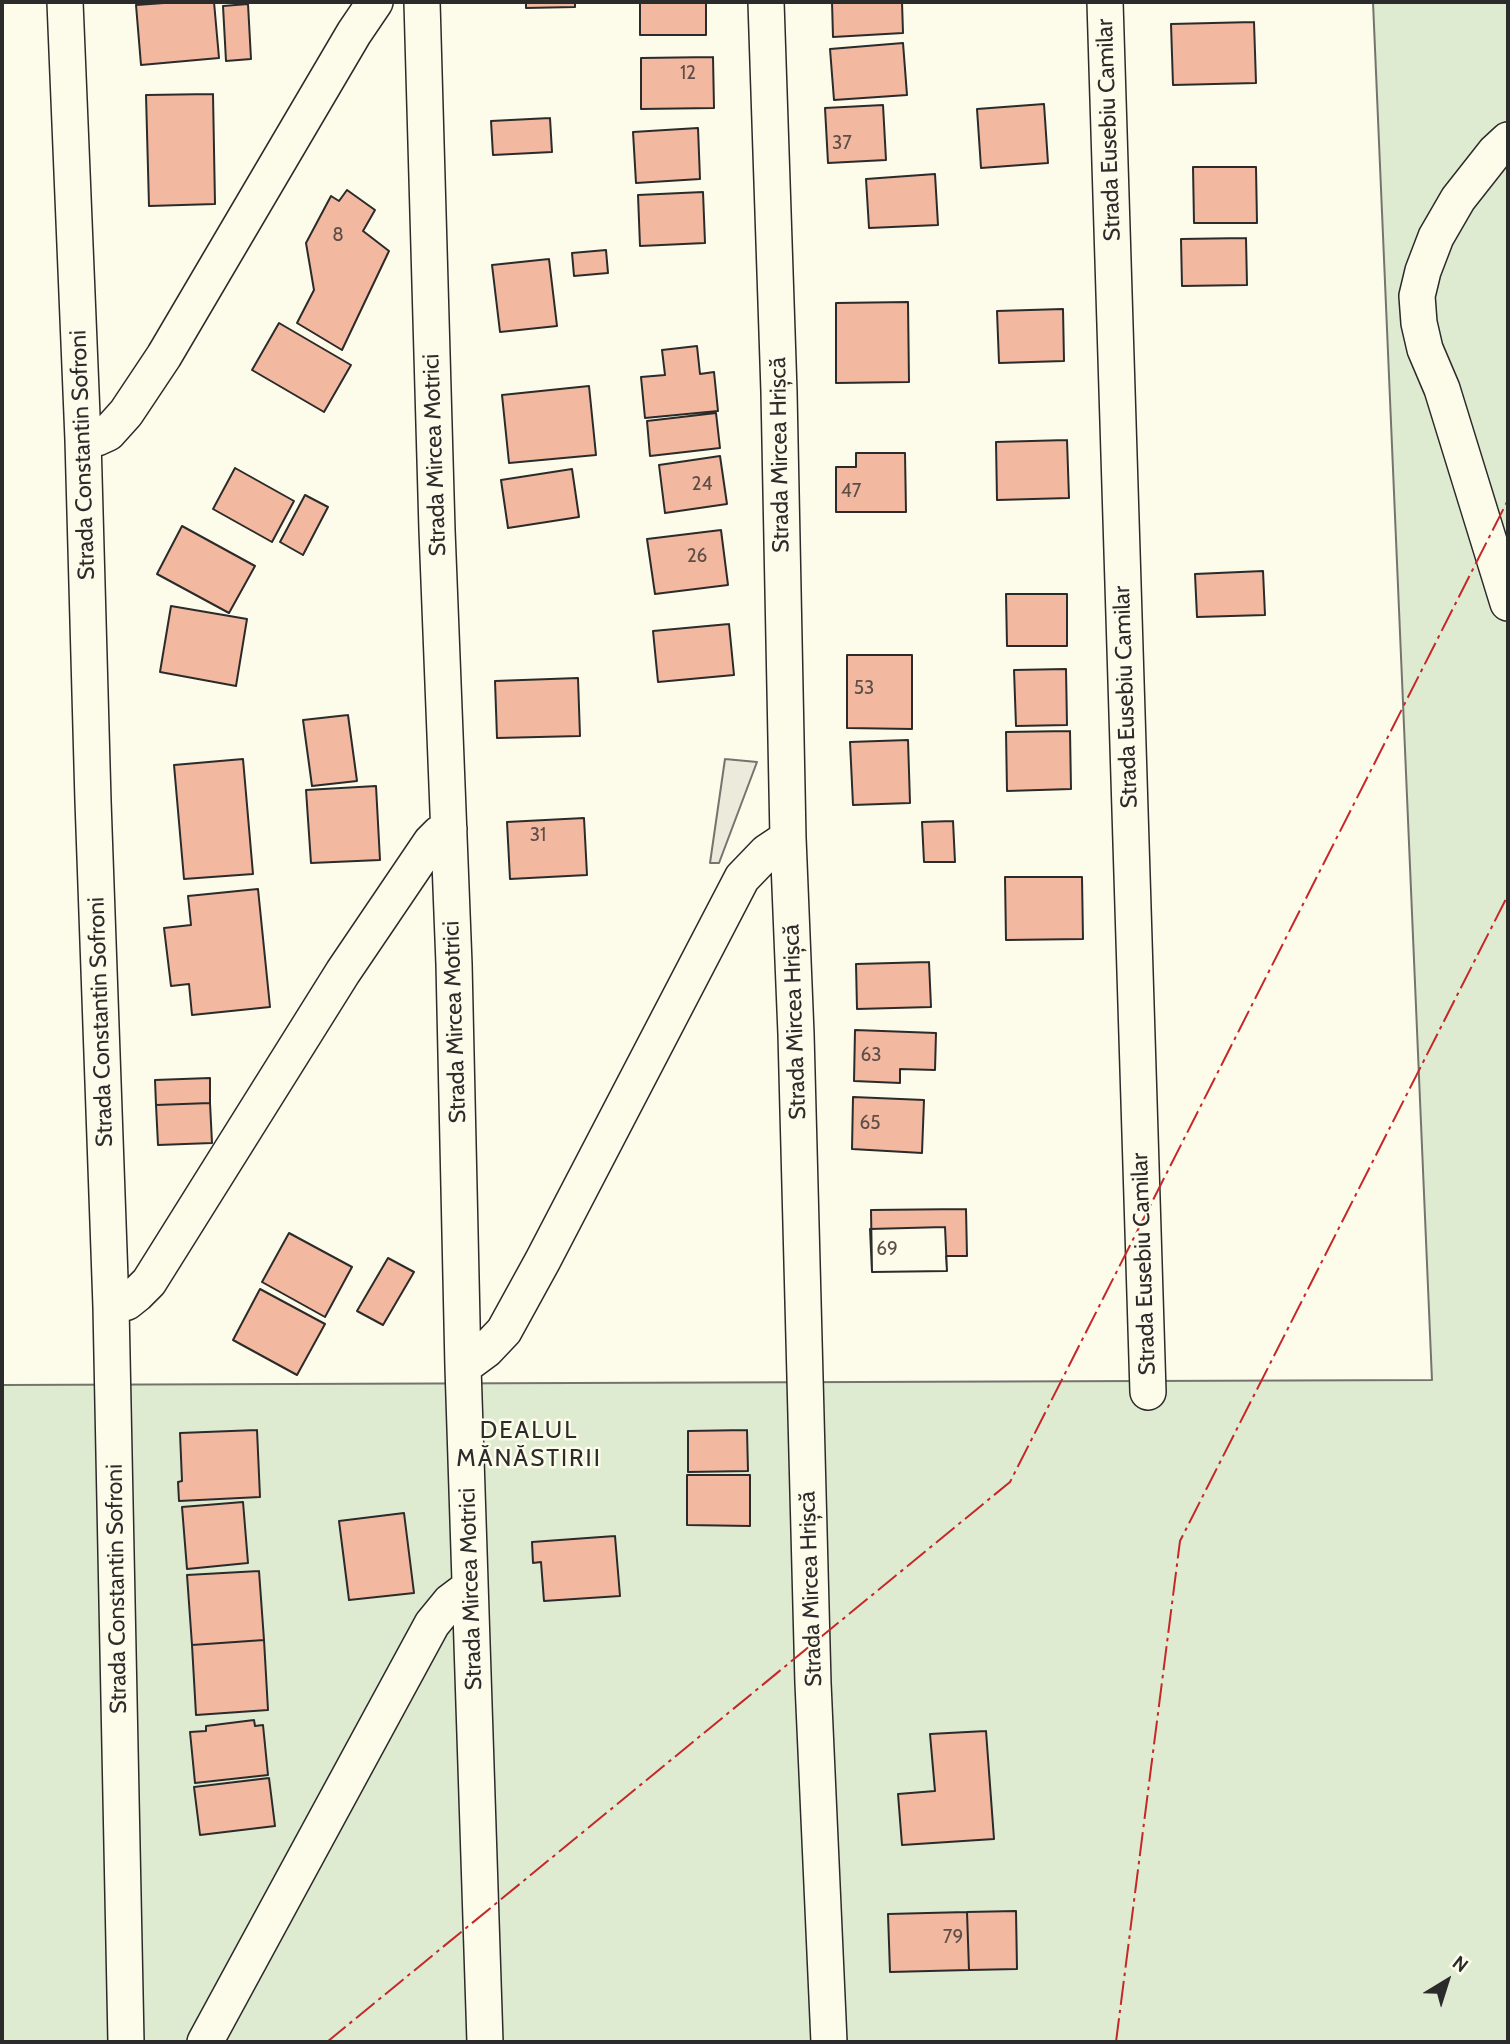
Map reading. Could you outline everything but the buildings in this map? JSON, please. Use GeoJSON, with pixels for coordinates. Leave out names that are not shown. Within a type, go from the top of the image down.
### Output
{"type":"FeatureCollection","features":[{"type":"Feature","properties":{"kind":"street","name":"Strada Constantin Sofroni"},"geometry":{"type":"LineString","coordinates":[[65,2],[83,440],[111,1307],[126,2042]]}},
{"type":"Feature","properties":{"kind":"street"},"geometry":{"type":"LineString","coordinates":[[83,440],[108,433],[126,413],[164,356],[375,2]]}},
{"type":"Feature","properties":{"kind":"street","name":"Strada Mircea Motrici"},"geometry":{"type":"LineString","coordinates":[[422,2],[485,2042]]}},
{"type":"Feature","properties":{"kind":"street","name":"Strada Mircea Hrișcă"},"geometry":{"type":"LineString","coordinates":[[766,2],[813,1683],[829,2042]]}},
{"type":"Feature","properties":{"kind":"street","name":"Strada Eusebiu Camilar"},"geometry":{"type":"LineString","coordinates":[[1105,2],[1148,1392]]}},
{"type":"Feature","properties":{"kind":"street"},"geometry":{"type":"LineString","coordinates":[[1508,140],[1495,152],[1458,199],[1436,237],[1417,296],[1425,349],[1442,389],[1508,603]]}},
{"type":"Feature","properties":{"kind":"street"},"geometry":{"type":"LineString","coordinates":[[111,1307],[127,1302],[149,1282],[343,972],[431,842],[449,829]]}},
{"type":"Feature","properties":{"kind":"street"},"geometry":{"type":"LineString","coordinates":[[463,1367],[486,1350],[504,1331],[742,877],[766,852],[788,838]]}},
{"type":"Feature","properties":{"kind":"street"},"geometry":{"type":"LineString","coordinates":[[205,2042],[432,1624],[450,1602],[470,1587]]}},
{"type":"Feature","properties":{"kind":"green space"},"geometry":{"type":"Polygon","coordinates":[[[1373,2],[1508,2],[1508,2042],[2,2042],[2,1385],[1432,1380],[1373,2]]]}},
{"type":"Feature","properties":{"kind":"shaded area"},"geometry":{"type":"Polygon","coordinates":[[[725,759],[757,762],[719,863],[710,863],[725,759]]]}},
{"type":"Feature","properties":{"kind":"power"},"geometry":{"type":"LineString","coordinates":[[327,2042],[1010,1482],[1508,500]]}},
{"type":"Feature","properties":{"kind":"power"},"geometry":{"type":"LineString","coordinates":[[1116,2042],[1180,1541],[1508,895]]}},
{"type":"Feature","properties":{"kind":"district","name":"DEALUL MĂNĂSTIRII"},"geometry":{"type":"Point","coordinates":[529,1445]}}]}
